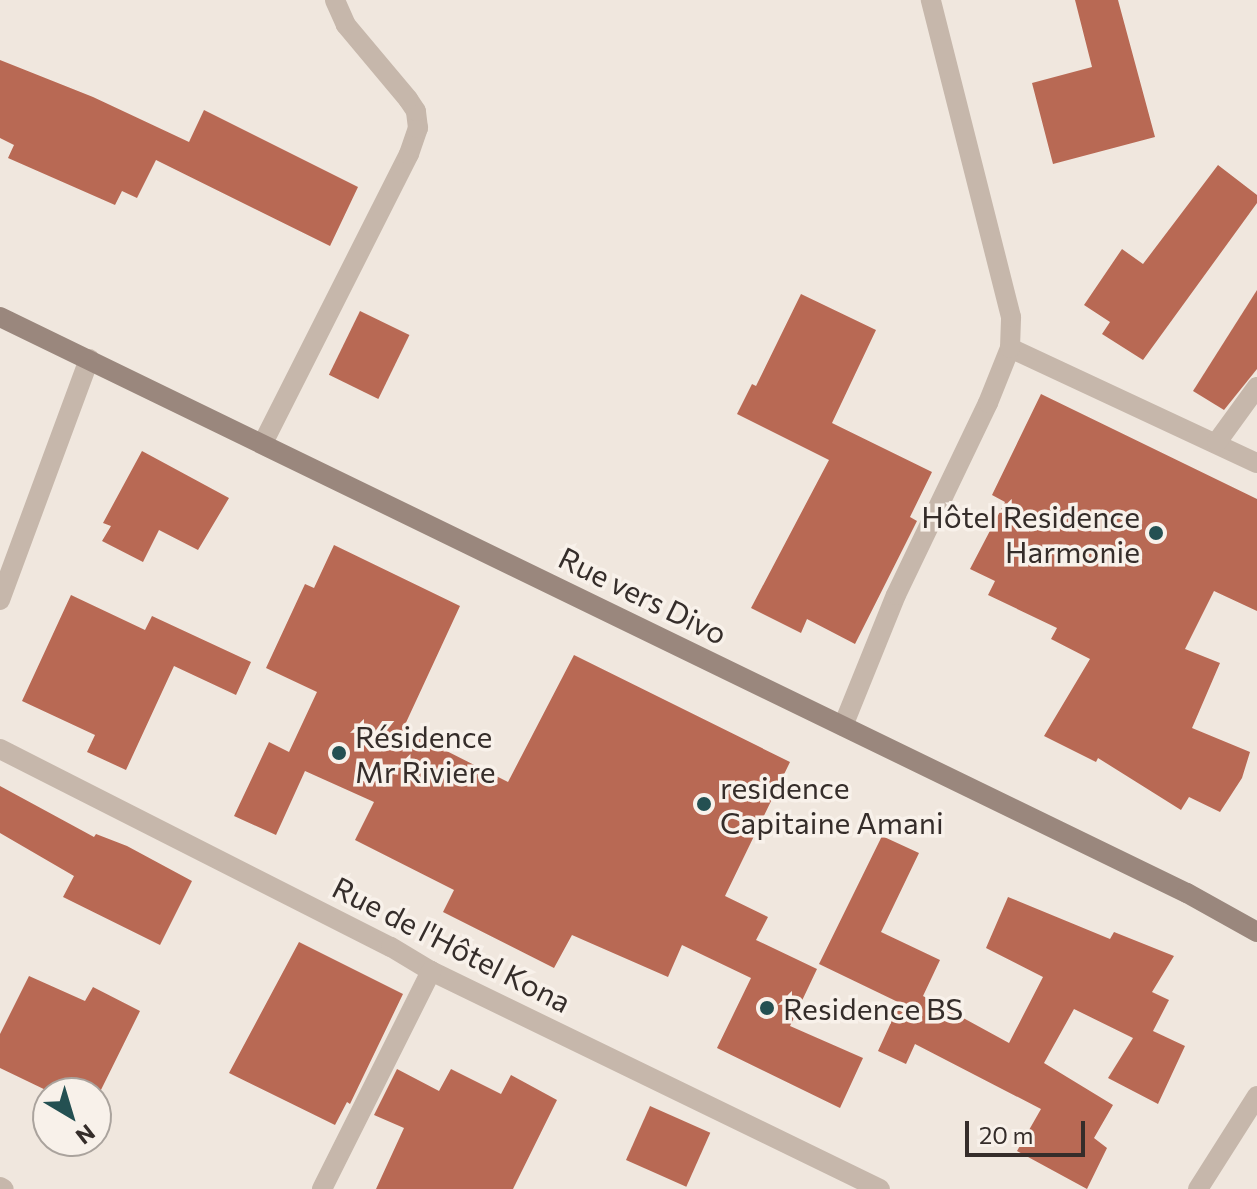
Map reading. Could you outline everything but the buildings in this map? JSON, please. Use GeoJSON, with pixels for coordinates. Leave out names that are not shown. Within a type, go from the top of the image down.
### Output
{"type":"FeatureCollection","features":[{"type":"Feature","properties":{"kind":"main road","name":"Rue vers Divo"},"geometry":{"type":"LineString","coordinates":[[0,317],[1187,893],[1257,932]]}},
{"type":"Feature","properties":{"kind":"street"},"geometry":{"type":"LineString","coordinates":[[263,443],[409,154],[418,128],[416,111],[346,25],[335,0]]}},
{"type":"Feature","properties":{"kind":"street"},"geometry":{"type":"LineString","coordinates":[[843,726],[896,595],[988,403],[1010,348],[1011,317],[931,0]]}},
{"type":"Feature","properties":{"kind":"street"},"geometry":{"type":"LineString","coordinates":[[1010,348],[1257,463]]}},
{"type":"Feature","properties":{"kind":"street"},"geometry":{"type":"LineString","coordinates":[[0,600],[89,359]]}},
{"type":"Feature","properties":{"kind":"street"},"geometry":{"type":"LineString","coordinates":[[1217,442],[1257,387]]}},
{"type":"Feature","properties":{"kind":"street","name":"Rue de l'Hôtel Kona"},"geometry":{"type":"LineString","coordinates":[[0,749],[391,947],[431,971],[880,1189]]}},
{"type":"Feature","properties":{"kind":"street"},"geometry":{"type":"LineString","coordinates":[[322,1189],[431,971]]}},
{"type":"Feature","properties":{"kind":"street"},"geometry":{"type":"LineString","coordinates":[[1198,1189],[1257,1096]]}},
{"type":"Feature","properties":{"kind":"place","name":"Hôtel Residence Harmonie"},"geometry":{"type":"Point","coordinates":[1156,533]}},
{"type":"Feature","properties":{"kind":"place","name":"Résidence Mr Riviere"},"geometry":{"type":"Point","coordinates":[339,753]}},
{"type":"Feature","properties":{"kind":"place","name":"residence Capitaine Amani"},"geometry":{"type":"Point","coordinates":[704,804]}},
{"type":"Feature","properties":{"kind":"place","name":"Residence BS"},"geometry":{"type":"Point","coordinates":[767,1008]}}]}
